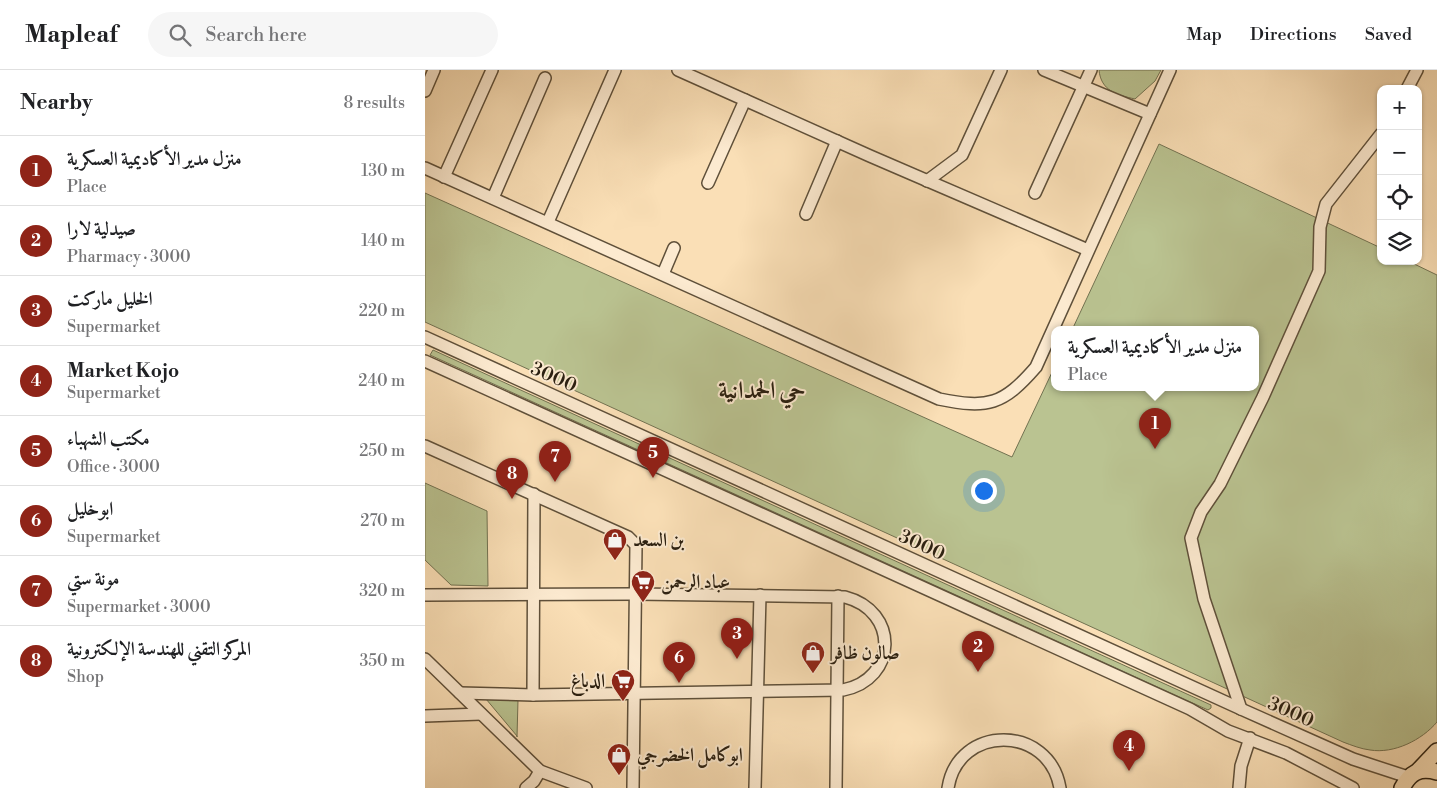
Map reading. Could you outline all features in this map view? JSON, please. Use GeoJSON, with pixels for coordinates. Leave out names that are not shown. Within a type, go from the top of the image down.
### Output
{"type":"FeatureCollection","features":[{"type":"Feature","properties":{"kind":"main road"},"geometry":{"type":"LineString","coordinates":[[1410,778],[1437,751]]}},
{"type":"Feature","properties":{"kind":"main road"},"geometry":{"type":"LineString","coordinates":[[1410,778],[1437,772]]}},
{"type":"Feature","properties":{"kind":"street"},"geometry":{"type":"LineString","coordinates":[[425,91],[434,70]]}},
{"type":"Feature","properties":{"kind":"street"},"geometry":{"type":"LineString","coordinates":[[445,177],[492,70]]}},
{"type":"Feature","properties":{"kind":"street"},"geometry":{"type":"LineString","coordinates":[[548,222],[615,70]]}},
{"type":"Feature","properties":{"kind":"street"},"geometry":{"type":"LineString","coordinates":[[677,70],[1088,250]]}},
{"type":"Feature","properties":{"kind":"street"},"geometry":{"type":"LineString","coordinates":[[927,180],[962,155],[1001,70]]}},
{"type":"Feature","properties":{"kind":"street"},"geometry":{"type":"LineString","coordinates":[[1043,70],[1150,114]]}},
{"type":"Feature","properties":{"kind":"street"},"geometry":{"type":"LineString","coordinates":[[1035,193],[1091,70]]}},
{"type":"Feature","properties":{"kind":"street"},"geometry":{"type":"LineString","coordinates":[[1054,326],[1170,70]]}},
{"type":"Feature","properties":{"kind":"street"},"geometry":{"type":"LineString","coordinates":[[1409,85],[1417,70]]}},
{"type":"Feature","properties":{"kind":"street"},"geometry":{"type":"LineString","coordinates":[[493,198],[545,78]]}},
{"type":"Feature","properties":{"kind":"street"},"geometry":{"type":"LineString","coordinates":[[708,182],[745,100]]}},
{"type":"Feature","properties":{"kind":"street"},"geometry":{"type":"LineString","coordinates":[[1241,709],[1204,599],[1191,538],[1201,512],[1220,484],[1263,398],[1319,271],[1320,227],[1327,204],[1377,139]]}},
{"type":"Feature","properties":{"kind":"street"},"geometry":{"type":"LineString","coordinates":[[806,214],[837,141]]}},
{"type":"Feature","properties":{"kind":"street"},"geometry":{"type":"LineString","coordinates":[[425,168],[939,399],[966,405],[988,404],[1006,396],[1023,382],[1036,367],[1051,333]]}},
{"type":"Feature","properties":{"kind":"street"},"geometry":{"type":"LineString","coordinates":[[663,274],[674,248]]}},
{"type":"Feature","properties":{"kind":"street","name":"3000"},"geometry":{"type":"LineString","coordinates":[[426,342],[1353,759],[1410,778]]}},
{"type":"Feature","properties":{"kind":"street","name":"3000"},"geometry":{"type":"LineString","coordinates":[[425,361],[1190,709],[1228,730],[1286,753],[1353,788]]}},
{"type":"Feature","properties":{"kind":"street"},"geometry":{"type":"LineString","coordinates":[[425,446],[628,537],[636,545],[633,788]]}},
{"type":"Feature","properties":{"kind":"street"},"geometry":{"type":"LineString","coordinates":[[533,696],[534,494]]}},
{"type":"Feature","properties":{"kind":"street"},"geometry":{"type":"LineString","coordinates":[[425,595],[636,594],[838,596],[853,599],[872,611],[880,623],[885,645],[882,660],[870,678],[858,686],[836,691],[533,696],[460,693]]}},
{"type":"Feature","properties":{"kind":"street"},"geometry":{"type":"LineString","coordinates":[[755,788],[760,596]]}},
{"type":"Feature","properties":{"kind":"street"},"geometry":{"type":"LineString","coordinates":[[836,788],[838,596]]}},
{"type":"Feature","properties":{"kind":"street"},"geometry":{"type":"LineString","coordinates":[[425,659],[540,771],[587,788]]}},
{"type":"Feature","properties":{"kind":"street"},"geometry":{"type":"LineString","coordinates":[[425,716],[481,714]]}},
{"type":"Feature","properties":{"kind":"street"},"geometry":{"type":"LineString","coordinates":[[1239,788],[1241,766],[1250,738]]}},
{"type":"Feature","properties":{"kind":"street"},"geometry":{"type":"LineString","coordinates":[[948,788],[954,769],[964,756],[978,745],[1003,739],[1021,742],[1043,755],[1053,769],[1059,788]]}},
{"type":"Feature","properties":{"kind":"street"},"geometry":{"type":"LineString","coordinates":[[527,788],[540,771]]}},
{"type":"Feature","properties":{"kind":"green space"},"geometry":{"type":"Polygon","coordinates":[[[1099,70],[1161,70],[1155,81],[1135,99],[1111,91],[1103,83],[1099,70]]]}},
{"type":"Feature","properties":{"kind":"green space"},"geometry":{"type":"Polygon","coordinates":[[[1159,144],[1377,246],[1377,265],[1416,265],[1437,275],[1437,722],[1424,735],[1398,748],[1379,751],[1363,749],[1343,742],[425,322],[425,193],[1012,457],[1051,374],[1051,391],[1259,391],[1259,326],[1074,326],[1159,144]]]}},
{"type":"Feature","properties":{"kind":"green space"},"geometry":{"type":"Polygon","coordinates":[[[433,350],[1211,705],[1211,708],[1208,710],[430,355],[433,350]]]}},
{"type":"Feature","properties":{"kind":"green space"},"geometry":{"type":"Polygon","coordinates":[[[425,483],[487,511],[488,586],[451,585],[425,560],[425,483]]]}},
{"type":"Feature","properties":{"kind":"green space"},"geometry":{"type":"Polygon","coordinates":[[[486,699],[518,700],[517,737],[517,736],[486,699]]]}},
{"type":"Feature","properties":{"kind":"place","name":"منزل مدير الأكاديمية العسكرية"},"geometry":{"type":"Point","coordinates":[1155,449]}},
{"type":"Feature","properties":{"kind":"place","name":"مكتب الشهباء"},"geometry":{"type":"Point","coordinates":[653,478]}},
{"type":"Feature","properties":{"kind":"place","name":"مونة ستي"},"geometry":{"type":"Point","coordinates":[555,482]}},
{"type":"Feature","properties":{"kind":"place","name":"المركز التقني للهندسة الإلكترونية"},"geometry":{"type":"Point","coordinates":[512,499]}},
{"type":"Feature","properties":{"kind":"place","name":"بن السعد"},"geometry":{"type":"Point","coordinates":[615,561]}},
{"type":"Feature","properties":{"kind":"place","name":"عباد الرحمن"},"geometry":{"type":"Point","coordinates":[643,603]}},
{"type":"Feature","properties":{"kind":"place","name":"الخليل ماركت"},"geometry":{"type":"Point","coordinates":[737,659]}},
{"type":"Feature","properties":{"kind":"place","name":"صيدلية لارا"},"geometry":{"type":"Point","coordinates":[978,672]}},
{"type":"Feature","properties":{"kind":"place","name":"صالون ظافر"},"geometry":{"type":"Point","coordinates":[813,674]}},
{"type":"Feature","properties":{"kind":"place","name":"ابوخليل"},"geometry":{"type":"Point","coordinates":[679,683]}},
{"type":"Feature","properties":{"kind":"place","name":"الدباغ"},"geometry":{"type":"Point","coordinates":[623,702]}},
{"type":"Feature","properties":{"kind":"place","name":"Market Kojo"},"geometry":{"type":"Point","coordinates":[1129,771]}},
{"type":"Feature","properties":{"kind":"place","name":"ابوكامل الخضرجي"},"geometry":{"type":"Point","coordinates":[619,776]}},
{"type":"Feature","properties":{"kind":"district","name":"حي الحمدانية"},"geometry":{"type":"Point","coordinates":[762,391]}}]}
